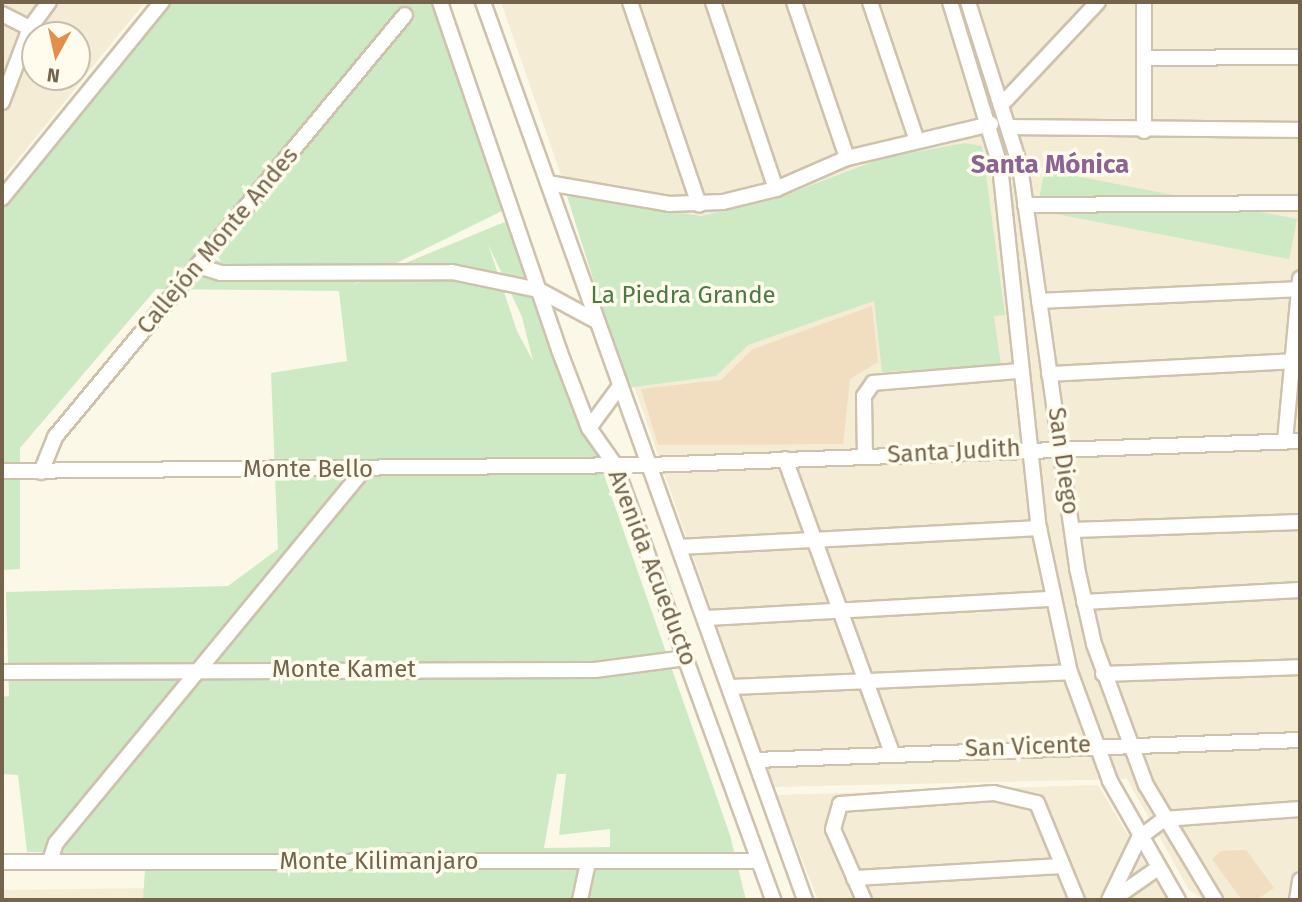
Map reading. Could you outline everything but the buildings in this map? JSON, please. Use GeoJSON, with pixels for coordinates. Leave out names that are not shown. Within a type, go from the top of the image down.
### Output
{"type":"FeatureCollection","features":[{"type":"Feature","properties":{"kind":"street"},"geometry":{"type":"LineString","coordinates":[[36,21],[49,2]]}},
{"type":"Feature","properties":{"kind":"street"},"geometry":{"type":"LineString","coordinates":[[2,198],[162,2]]}},
{"type":"Feature","properties":{"kind":"street","name":"Avenida Acueducto"},"geometry":{"type":"LineString","coordinates":[[440,2],[538,289],[589,428],[615,465],[772,900]]}},
{"type":"Feature","properties":{"kind":"street","name":"Avenida Acueducto"},"geometry":{"type":"LineString","coordinates":[[483,2],[620,386],[732,687],[805,900]]}},
{"type":"Feature","properties":{"kind":"street"},"geometry":{"type":"LineString","coordinates":[[630,2],[699,205]]}},
{"type":"Feature","properties":{"kind":"street"},"geometry":{"type":"LineString","coordinates":[[713,2],[776,189]]}},
{"type":"Feature","properties":{"kind":"street"},"geometry":{"type":"LineString","coordinates":[[794,2],[847,158]]}},
{"type":"Feature","properties":{"kind":"street"},"geometry":{"type":"LineString","coordinates":[[870,2],[916,138]]}},
{"type":"Feature","properties":{"kind":"street","name":"San Diego"},"geometry":{"type":"LineString","coordinates":[[950,2],[991,124],[1039,528],[1052,600],[1070,672],[1095,745],[1139,838],[1178,900]]}},
{"type":"Feature","properties":{"kind":"street","name":"San Diego"},"geometry":{"type":"LineString","coordinates":[[968,2],[1012,127],[1084,602],[1103,674],[1126,743],[1164,819],[1215,900]]}},
{"type":"Feature","properties":{"kind":"street"},"geometry":{"type":"LineString","coordinates":[[1005,101],[1098,2]]}},
{"type":"Feature","properties":{"kind":"street"},"geometry":{"type":"LineString","coordinates":[[1144,2],[1144,131]]}},
{"type":"Feature","properties":{"kind":"street"},"geometry":{"type":"LineString","coordinates":[[2,14],[21,24]]}},
{"type":"Feature","properties":{"kind":"street","name":"Callejón Monte Andes"},"geometry":{"type":"LineString","coordinates":[[41,472],[55,437],[405,15]]}},
{"type":"Feature","properties":{"kind":"street"},"geometry":{"type":"LineString","coordinates":[[2,102],[21,52]]}},
{"type":"Feature","properties":{"kind":"street"},"geometry":{"type":"LineString","coordinates":[[1145,58],[1300,57]]}},
{"type":"Feature","properties":{"kind":"street"},"geometry":{"type":"LineString","coordinates":[[548,183],[699,205],[776,189],[847,158],[916,138],[991,124]]}},
{"type":"Feature","properties":{"kind":"street"},"geometry":{"type":"LineString","coordinates":[[1012,127],[1144,131],[1300,130]]}},
{"type":"Feature","properties":{"kind":"street"},"geometry":{"type":"LineString","coordinates":[[1025,205],[1300,203]]}},
{"type":"Feature","properties":{"kind":"street"},"geometry":{"type":"LineString","coordinates":[[198,266],[221,273],[452,272],[538,289],[598,322]]}},
{"type":"Feature","properties":{"kind":"street"},"geometry":{"type":"LineString","coordinates":[[1039,301],[1300,286],[1296,361],[1285,441]]}},
{"type":"Feature","properties":{"kind":"street"},"geometry":{"type":"LineString","coordinates":[[1049,374],[1296,361]]}},
{"type":"Feature","properties":{"kind":"street"},"geometry":{"type":"LineString","coordinates":[[865,456],[863,407],[873,383],[1020,371]]}},
{"type":"Feature","properties":{"kind":"street"},"geometry":{"type":"LineString","coordinates":[[589,428],[620,386]]}},
{"type":"Feature","properties":{"kind":"street","name":"Santa Judith"},"geometry":{"type":"LineString","coordinates":[[649,464],[1300,440]]}},
{"type":"Feature","properties":{"kind":"street"},"geometry":{"type":"LineString","coordinates":[[785,459],[891,751]]}},
{"type":"Feature","properties":{"kind":"street","name":"Monte Bello"},"geometry":{"type":"LineString","coordinates":[[2,471],[649,464]]}},
{"type":"Feature","properties":{"kind":"street"},"geometry":{"type":"LineString","coordinates":[[50,861],[57,843],[203,670],[364,469]]}},
{"type":"Feature","properties":{"kind":"street"},"geometry":{"type":"LineString","coordinates":[[1073,530],[1300,522]]}},
{"type":"Feature","properties":{"kind":"street"},"geometry":{"type":"LineString","coordinates":[[679,547],[1039,528]]}},
{"type":"Feature","properties":{"kind":"street"},"geometry":{"type":"LineString","coordinates":[[1084,602],[1300,590]]}},
{"type":"Feature","properties":{"kind":"street"},"geometry":{"type":"LineString","coordinates":[[707,618],[1052,600]]}},
{"type":"Feature","properties":{"kind":"street","name":"Monte Kamet"},"geometry":{"type":"LineString","coordinates":[[2,672],[595,670],[686,658]]}},
{"type":"Feature","properties":{"kind":"street"},"geometry":{"type":"LineString","coordinates":[[1103,674],[1300,667]]}},
{"type":"Feature","properties":{"kind":"street"},"geometry":{"type":"LineString","coordinates":[[732,687],[1070,672]]}},
{"type":"Feature","properties":{"kind":"street","name":"San Vicente"},"geometry":{"type":"LineString","coordinates":[[755,760],[891,751],[1300,740]]}},
{"type":"Feature","properties":{"kind":"street"},"geometry":{"type":"LineString","coordinates":[[864,900],[833,829],[834,811],[848,802],[1026,797],[1037,803],[1077,900]]}},
{"type":"Feature","properties":{"kind":"street"},"geometry":{"type":"LineString","coordinates":[[1111,900],[1139,838],[1164,819],[1300,809]]}},
{"type":"Feature","properties":{"kind":"street","name":"Monte Kilimanjaro"},"geometry":{"type":"LineString","coordinates":[[2,862],[757,861]]}},
{"type":"Feature","properties":{"kind":"street"},"geometry":{"type":"LineString","coordinates":[[580,900],[588,862]]}},
{"type":"Feature","properties":{"kind":"street"},"geometry":{"type":"LineString","coordinates":[[854,878],[1063,866]]}},
{"type":"Feature","properties":{"kind":"street"},"geometry":{"type":"LineString","coordinates":[[1111,900],[1158,869]]}},
{"type":"Feature","properties":{"kind":"street"},"geometry":{"type":"LineString","coordinates":[[1297,900],[1300,880]]}},
{"type":"Feature","properties":{"kind":"shaded area"},"geometry":{"type":"Polygon","coordinates":[[[2,2],[145,2],[91,69],[91,21],[21,21],[21,91],[73,91],[2,179],[2,2]]]}},
{"type":"Feature","properties":{"kind":"shaded area","name":"Santa Mónica"},"geometry":{"type":"Polygon","coordinates":[[[501,2],[1300,2],[1300,900],[1204,900],[1189,890],[1127,779],[773,787],[501,2]]]}},
{"type":"Feature","properties":{"kind":"shaded area"},"geometry":{"type":"Polygon","coordinates":[[[1098,785],[1167,900],[818,900],[777,795],[1098,785]]]}},
{"type":"Feature","properties":{"kind":"shaded area"},"geometry":{"type":"Polygon","coordinates":[[[565,883],[562,900],[2,900],[2,890],[565,883]]]}},
{"type":"Feature","properties":{"kind":"green space"},"geometry":{"type":"Polygon","coordinates":[[[173,2],[433,2],[508,208],[350,286],[514,218],[730,835],[746,900],[143,900],[146,854],[27,852],[18,775],[2,774],[2,697],[9,696],[6,592],[228,586],[278,549],[271,373],[347,361],[339,291],[156,289],[20,448],[20,569],[2,570],[2,207],[173,2]],[[488,244],[517,331],[533,361],[522,317],[488,244]],[[557,774],[544,848],[610,847],[610,829],[559,835],[566,774],[557,774]]]}},
{"type":"Feature","properties":{"kind":"green space","name":"La Piedra Grande"},"geometry":{"type":"Polygon","coordinates":[[[965,143],[982,146],[1005,315],[994,316],[1001,365],[882,372],[874,301],[748,345],[716,376],[627,388],[567,196],[701,216],[775,199],[883,158],[965,143]]]}},
{"type":"Feature","properties":{"kind":"green space"},"geometry":{"type":"Polygon","coordinates":[[[1045,170],[1297,219],[1289,259],[1037,210],[1045,170]]]}},
{"type":"Feature","properties":{"kind":"district","name":"Santa Mónica"},"geometry":{"type":"Point","coordinates":[1050,165]}}]}
